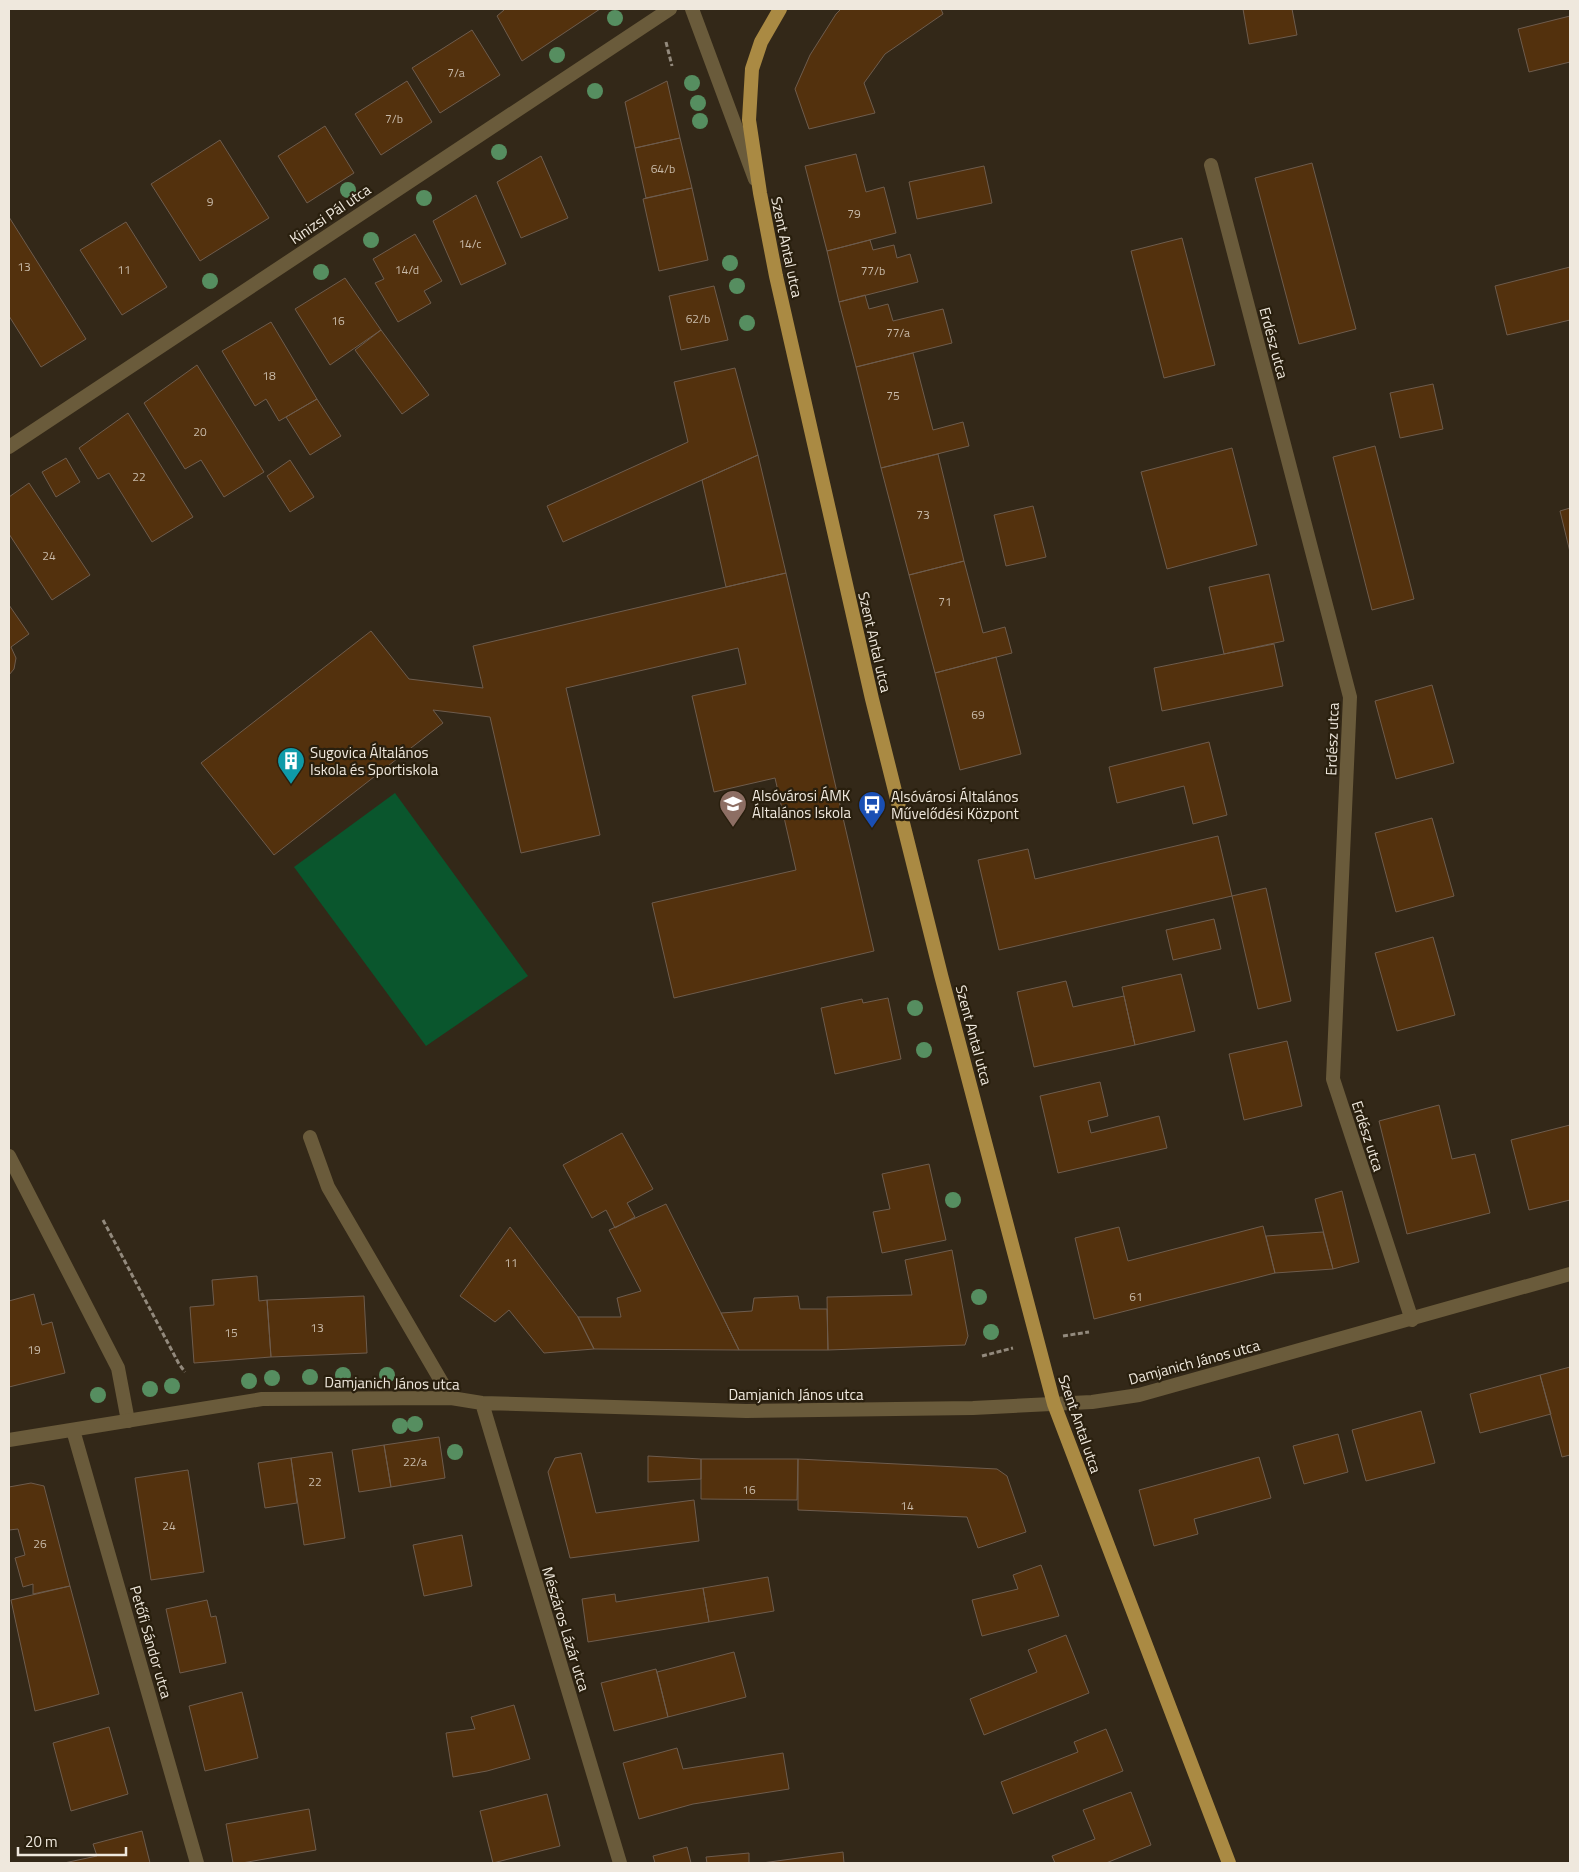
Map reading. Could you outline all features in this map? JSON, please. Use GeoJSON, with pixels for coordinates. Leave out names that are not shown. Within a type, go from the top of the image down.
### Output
{"type":"FeatureCollection","features":[{"type":"Feature","properties":{"kind":"main road","name":"Szent Antal utca"},"geometry":{"type":"LineString","coordinates":[[780,9],[761,42],[752,69],[749,120],[760,193],[778,286],[872,699],[941,975],[1054,1404],[1229,1863]]}},
{"type":"Feature","properties":{"kind":"street","name":"Kinizsi Pál utca"},"geometry":{"type":"LineString","coordinates":[[9,447],[670,9]]}},
{"type":"Feature","properties":{"kind":"street","name":"Szent Antal utca"},"geometry":{"type":"LineString","coordinates":[[692,9],[760,193]]}},
{"type":"Feature","properties":{"kind":"street","name":"Erdész utca"},"geometry":{"type":"LineString","coordinates":[[1211,165],[1350,697],[1332,1079],[1412,1320]]}},
{"type":"Feature","properties":{"kind":"street"},"geometry":{"type":"LineString","coordinates":[[310,1137],[328,1187],[451,1398]]}},
{"type":"Feature","properties":{"kind":"street"},"geometry":{"type":"LineString","coordinates":[[9,1156],[118,1368],[128,1421]]}},
{"type":"Feature","properties":{"kind":"street","name":"Damjanich János utca"},"geometry":{"type":"LineString","coordinates":[[9,1440],[262,1400],[451,1398],[482,1404],[746,1411],[973,1408],[1092,1402],[1139,1395],[1412,1320],[1570,1274]]}},
{"type":"Feature","properties":{"kind":"street","name":"Mészáros Lázár utca"},"geometry":{"type":"LineString","coordinates":[[482,1404],[620,1863]]}},
{"type":"Feature","properties":{"kind":"street","name":"Petőfi Sándor utca"},"geometry":{"type":"LineString","coordinates":[[73,1430],[197,1863]]}},
{"type":"Feature","properties":{"kind":"path"},"geometry":{"type":"LineString","coordinates":[[103,1220],[185,1372]]}},
{"type":"Feature","properties":{"kind":"path"},"geometry":{"type":"LineString","coordinates":[[1074,1334],[1089,1332]]}},
{"type":"Feature","properties":{"kind":"green space"},"geometry":{"type":"Polygon","coordinates":[[[395,793],[528,976],[426,1046],[294,867],[395,793]]]}},
{"type":"Feature","properties":{"kind":"building"},"geometry":{"type":"Polygon","coordinates":[[[503,9],[600,9],[522,61],[497,16],[503,9]]]}},
{"type":"Feature","properties":{"kind":"building"},"geometry":{"type":"Polygon","coordinates":[[[841,9],[941,9],[943,14],[885,54],[864,83],[875,113],[809,129],[795,89],[810,55],[841,9]]]}},
{"type":"Feature","properties":{"kind":"building"},"geometry":{"type":"Polygon","coordinates":[[[1243,9],[1292,9],[1297,35],[1249,44],[1243,9]]]}},
{"type":"Feature","properties":{"kind":"building"},"geometry":{"type":"Polygon","coordinates":[[[1570,16],[1570,62],[1529,72],[1518,29],[1570,16]]]}},
{"type":"Feature","properties":{"kind":"building"},"geometry":{"type":"Polygon","coordinates":[[[472,30],[500,75],[440,113],[412,68],[472,30]]]}},
{"type":"Feature","properties":{"kind":"building"},"geometry":{"type":"Polygon","coordinates":[[[407,81],[432,122],[381,155],[355,114],[407,81]]]}},
{"type":"Feature","properties":{"kind":"building"},"geometry":{"type":"Polygon","coordinates":[[[667,81],[680,138],[635,148],[625,102],[667,81]]]}},
{"type":"Feature","properties":{"kind":"building"},"geometry":{"type":"Polygon","coordinates":[[[325,126],[354,173],[307,203],[278,156],[325,126]]]}},
{"type":"Feature","properties":{"kind":"building"},"geometry":{"type":"Polygon","coordinates":[[[680,138],[692,188],[646,198],[635,148],[680,138]]]}},
{"type":"Feature","properties":{"kind":"building"},"geometry":{"type":"Polygon","coordinates":[[[220,140],[269,218],[200,261],[151,184],[220,140]]]}},
{"type":"Feature","properties":{"kind":"building"},"geometry":{"type":"Polygon","coordinates":[[[856,154],[866,192],[884,187],[896,233],[827,251],[805,166],[856,154]]]}},
{"type":"Feature","properties":{"kind":"building"},"geometry":{"type":"Polygon","coordinates":[[[541,156],[568,218],[521,238],[497,182],[541,156]]]}},
{"type":"Feature","properties":{"kind":"building"},"geometry":{"type":"Polygon","coordinates":[[[1312,163],[1356,329],[1299,344],[1255,178],[1312,163]]]}},
{"type":"Feature","properties":{"kind":"building"},"geometry":{"type":"Polygon","coordinates":[[[984,166],[992,203],[917,219],[909,182],[984,166]]]}},
{"type":"Feature","properties":{"kind":"building"},"geometry":{"type":"Polygon","coordinates":[[[692,188],[708,260],[659,271],[643,199],[692,188]]]}},
{"type":"Feature","properties":{"kind":"building"},"geometry":{"type":"Polygon","coordinates":[[[476,195],[506,264],[461,285],[433,221],[476,195]]]}},
{"type":"Feature","properties":{"kind":"building"},"geometry":{"type":"Polygon","coordinates":[[[9,217],[86,339],[41,367],[9,316],[9,217]]]}},
{"type":"Feature","properties":{"kind":"building"},"geometry":{"type":"Polygon","coordinates":[[[126,222],[167,287],[122,315],[80,250],[126,222]]]}},
{"type":"Feature","properties":{"kind":"building"},"geometry":{"type":"Polygon","coordinates":[[[415,234],[442,281],[424,291],[431,303],[398,322],[375,283],[384,279],[373,259],[415,234]]]}},
{"type":"Feature","properties":{"kind":"building"},"geometry":{"type":"Polygon","coordinates":[[[1182,238],[1215,365],[1164,378],[1131,251],[1182,238]]]}},
{"type":"Feature","properties":{"kind":"building"},"geometry":{"type":"Polygon","coordinates":[[[870,240],[873,250],[894,245],[897,258],[910,254],[918,282],[839,302],[827,251],[870,240]]]}},
{"type":"Feature","properties":{"kind":"building"},"geometry":{"type":"Polygon","coordinates":[[[1570,267],[1570,320],[1507,335],[1495,286],[1570,267]]]}},
{"type":"Feature","properties":{"kind":"building"},"geometry":{"type":"Polygon","coordinates":[[[345,278],[381,330],[330,365],[295,309],[345,278]]]}},
{"type":"Feature","properties":{"kind":"building"},"geometry":{"type":"Polygon","coordinates":[[[714,286],[728,340],[681,350],[669,296],[714,286]]]}},
{"type":"Feature","properties":{"kind":"building"},"geometry":{"type":"Polygon","coordinates":[[[865,295],[869,309],[888,304],[893,321],[943,309],[952,343],[856,367],[839,302],[865,295]]]}},
{"type":"Feature","properties":{"kind":"building"},"geometry":{"type":"Polygon","coordinates":[[[271,322],[317,399],[279,421],[266,399],[255,406],[222,351],[271,322]]]}},
{"type":"Feature","properties":{"kind":"building"},"geometry":{"type":"Polygon","coordinates":[[[381,330],[429,395],[402,414],[355,350],[381,330]]]}},
{"type":"Feature","properties":{"kind":"building"},"geometry":{"type":"Polygon","coordinates":[[[913,353],[933,430],[963,422],[969,446],[881,468],[856,367],[913,353]]]}},
{"type":"Feature","properties":{"kind":"building"},"geometry":{"type":"Polygon","coordinates":[[[197,365],[264,472],[224,497],[201,460],[185,469],[144,403],[197,365]]]}},
{"type":"Feature","properties":{"kind":"building"},"geometry":{"type":"Polygon","coordinates":[[[735,368],[758,455],[563,542],[547,506],[688,442],[674,382],[735,368]]]}},
{"type":"Feature","properties":{"kind":"building"},"geometry":{"type":"Polygon","coordinates":[[[1433,384],[1443,429],[1400,438],[1390,393],[1433,384]]]}},
{"type":"Feature","properties":{"kind":"building"},"geometry":{"type":"Polygon","coordinates":[[[317,399],[341,436],[310,455],[286,417],[317,399]]]}},
{"type":"Feature","properties":{"kind":"building"},"geometry":{"type":"Polygon","coordinates":[[[128,413],[193,517],[152,542],[109,473],[98,479],[79,448],[128,413]]]}},
{"type":"Feature","properties":{"kind":"building"},"geometry":{"type":"Polygon","coordinates":[[[1375,446],[1414,599],[1372,610],[1333,457],[1375,446]]]}},
{"type":"Feature","properties":{"kind":"building"},"geometry":{"type":"Polygon","coordinates":[[[1232,448],[1257,545],[1167,569],[1141,472],[1232,448]]]}},
{"type":"Feature","properties":{"kind":"building"},"geometry":{"type":"Polygon","coordinates":[[[938,454],[964,561],[909,575],[881,468],[938,454]]]}},
{"type":"Feature","properties":{"kind":"building"},"geometry":{"type":"Polygon","coordinates":[[[758,455],[786,573],[726,587],[702,480],[758,455]]]}},
{"type":"Feature","properties":{"kind":"building"},"geometry":{"type":"Polygon","coordinates":[[[66,458],[80,482],[56,497],[42,472],[66,458]]]}},
{"type":"Feature","properties":{"kind":"building"},"geometry":{"type":"Polygon","coordinates":[[[290,460],[314,497],[290,512],[267,476],[290,460]]]}},
{"type":"Feature","properties":{"kind":"building"},"geometry":{"type":"Polygon","coordinates":[[[29,483],[90,575],[52,600],[9,534],[9,497],[29,483]]]}},
{"type":"Feature","properties":{"kind":"building"},"geometry":{"type":"Polygon","coordinates":[[[1033,506],[1046,557],[1006,566],[994,515],[1033,506]]]}},
{"type":"Feature","properties":{"kind":"building"},"geometry":{"type":"Polygon","coordinates":[[[1570,508],[1570,552],[1560,511],[1570,508]]]}},
{"type":"Feature","properties":{"kind":"building"},"geometry":{"type":"Polygon","coordinates":[[[964,561],[983,633],[1005,627],[1012,653],[935,673],[909,575],[964,561]]]}},
{"type":"Feature","properties":{"kind":"building","name":"Sugovica Általános Iskola és Sportiskola"},"geometry":{"type":"Polygon","coordinates":[[[786,573],[874,951],[674,998],[652,903],[796,870],[775,778],[714,792],[692,696],[746,684],[738,648],[566,688],[600,835],[521,853],[490,717],[433,710],[443,723],[274,855],[201,763],[371,631],[409,679],[483,688],[473,646],[786,573]]]}},
{"type":"Feature","properties":{"kind":"building"},"geometry":{"type":"Polygon","coordinates":[[[1269,574],[1284,641],[1224,654],[1209,587],[1269,574]]]}},
{"type":"Feature","properties":{"kind":"building"},"geometry":{"type":"Polygon","coordinates":[[[9,605],[29,634],[11,647],[16,658],[14,669],[9,675],[9,605]]]}},
{"type":"Feature","properties":{"kind":"building"},"geometry":{"type":"Polygon","coordinates":[[[1274,644],[1283,686],[1162,711],[1154,668],[1274,644]]]}},
{"type":"Feature","properties":{"kind":"building"},"geometry":{"type":"Polygon","coordinates":[[[996,657],[1021,754],[960,770],[935,673],[996,657]]]}},
{"type":"Feature","properties":{"kind":"building"},"geometry":{"type":"Polygon","coordinates":[[[1432,685],[1454,763],[1396,779],[1375,701],[1432,685]]]}},
{"type":"Feature","properties":{"kind":"building"},"geometry":{"type":"Polygon","coordinates":[[[1209,742],[1227,815],[1193,824],[1184,786],[1117,803],[1109,767],[1209,742]]]}},
{"type":"Feature","properties":{"kind":"building"},"geometry":{"type":"Polygon","coordinates":[[[1432,818],[1454,896],[1396,912],[1375,833],[1432,818]]]}},
{"type":"Feature","properties":{"kind":"building"},"geometry":{"type":"Polygon","coordinates":[[[1218,836],[1232,896],[999,950],[978,860],[1028,849],[1035,879],[1218,836]]]}},
{"type":"Feature","properties":{"kind":"building"},"geometry":{"type":"Polygon","coordinates":[[[1266,888],[1291,1001],[1258,1009],[1232,896],[1266,888]]]}},
{"type":"Feature","properties":{"kind":"building"},"geometry":{"type":"Polygon","coordinates":[[[1214,919],[1221,949],[1173,960],[1166,930],[1214,919]]]}},
{"type":"Feature","properties":{"kind":"building"},"geometry":{"type":"Polygon","coordinates":[[[1433,937],[1455,1015],[1397,1031],[1375,953],[1433,937]]]}},
{"type":"Feature","properties":{"kind":"building"},"geometry":{"type":"Polygon","coordinates":[[[1181,974],[1195,1031],[1135,1045],[1122,987],[1181,974]]]}},
{"type":"Feature","properties":{"kind":"building"},"geometry":{"type":"Polygon","coordinates":[[[1066,981],[1073,1007],[1124,996],[1135,1045],[1034,1067],[1017,992],[1066,981]]]}},
{"type":"Feature","properties":{"kind":"building"},"geometry":{"type":"Polygon","coordinates":[[[888,998],[901,1059],[835,1074],[821,1008],[862,999],[863,1003],[888,998]]]}},
{"type":"Feature","properties":{"kind":"building"},"geometry":{"type":"Polygon","coordinates":[[[1287,1041],[1302,1106],[1244,1120],[1229,1054],[1287,1041]]]}},
{"type":"Feature","properties":{"kind":"building"},"geometry":{"type":"Polygon","coordinates":[[[1100,1082],[1108,1116],[1088,1121],[1091,1133],[1159,1116],[1167,1148],[1058,1173],[1040,1096],[1100,1082]]]}},
{"type":"Feature","properties":{"kind":"building"},"geometry":{"type":"Polygon","coordinates":[[[1439,1105],[1452,1159],[1475,1154],[1490,1213],[1407,1234],[1379,1121],[1439,1105]]]}},
{"type":"Feature","properties":{"kind":"building"},"geometry":{"type":"Polygon","coordinates":[[[1570,1125],[1570,1200],[1529,1210],[1511,1140],[1570,1125]]]}},
{"type":"Feature","properties":{"kind":"building"},"geometry":{"type":"Polygon","coordinates":[[[622,1133],[653,1189],[627,1203],[635,1217],[615,1228],[606,1210],[592,1218],[563,1165],[622,1133]]]}},
{"type":"Feature","properties":{"kind":"building"},"geometry":{"type":"Polygon","coordinates":[[[929,1164],[946,1240],[882,1253],[873,1212],[890,1209],[882,1174],[929,1164]]]}},
{"type":"Feature","properties":{"kind":"building"},"geometry":{"type":"Polygon","coordinates":[[[1342,1191],[1359,1262],[1333,1269],[1315,1199],[1342,1191]]]}},
{"type":"Feature","properties":{"kind":"building"},"geometry":{"type":"Polygon","coordinates":[[[666,1204],[739,1350],[594,1349],[578,1317],[621,1317],[617,1298],[641,1291],[609,1230],[666,1204]]]}},
{"type":"Feature","properties":{"kind":"building"},"geometry":{"type":"Polygon","coordinates":[[[1263,1226],[1275,1273],[1094,1319],[1075,1238],[1119,1227],[1128,1261],[1263,1226]]]}},
{"type":"Feature","properties":{"kind":"building"},"geometry":{"type":"Polygon","coordinates":[[[510,1227],[578,1317],[594,1349],[544,1353],[509,1310],[495,1322],[460,1296],[510,1227]]]}},
{"type":"Feature","properties":{"kind":"building"},"geometry":{"type":"Polygon","coordinates":[[[1323,1232],[1333,1269],[1275,1273],[1266,1236],[1323,1232]]]}},
{"type":"Feature","properties":{"kind":"building"},"geometry":{"type":"Polygon","coordinates":[[[952,1250],[968,1336],[965,1345],[828,1350],[827,1297],[912,1295],[905,1260],[952,1250]]]}},
{"type":"Feature","properties":{"kind":"building"},"geometry":{"type":"Polygon","coordinates":[[[257,1276],[259,1301],[267,1300],[271,1357],[194,1363],[190,1307],[214,1305],[212,1280],[257,1276]]]}},
{"type":"Feature","properties":{"kind":"building"},"geometry":{"type":"Polygon","coordinates":[[[34,1294],[42,1325],[52,1322],[65,1373],[9,1387],[9,1301],[34,1294]]]}},
{"type":"Feature","properties":{"kind":"building"},"geometry":{"type":"Polygon","coordinates":[[[364,1296],[367,1353],[271,1357],[267,1300],[364,1296]]]}},
{"type":"Feature","properties":{"kind":"building"},"geometry":{"type":"Polygon","coordinates":[[[798,1296],[800,1309],[827,1309],[828,1350],[739,1350],[721,1313],[752,1311],[754,1298],[798,1296]]]}},
{"type":"Feature","properties":{"kind":"building"},"geometry":{"type":"Polygon","coordinates":[[[1570,1367],[1570,1455],[1562,1457],[1540,1375],[1570,1367]]]}},
{"type":"Feature","properties":{"kind":"building"},"geometry":{"type":"Polygon","coordinates":[[[1540,1375],[1551,1414],[1480,1433],[1470,1394],[1540,1375]]]}},
{"type":"Feature","properties":{"kind":"building"},"geometry":{"type":"Polygon","coordinates":[[[1421,1411],[1435,1463],[1366,1481],[1352,1430],[1421,1411]]]}},
{"type":"Feature","properties":{"kind":"building"},"geometry":{"type":"Polygon","coordinates":[[[1338,1434],[1348,1472],[1304,1484],[1293,1446],[1338,1434]]]}},
{"type":"Feature","properties":{"kind":"building"},"geometry":{"type":"Polygon","coordinates":[[[439,1437],[445,1478],[391,1487],[384,1445],[439,1437]]]}},
{"type":"Feature","properties":{"kind":"building"},"geometry":{"type":"Polygon","coordinates":[[[384,1445],[391,1487],[359,1492],[352,1450],[384,1445]]]}},
{"type":"Feature","properties":{"kind":"building"},"geometry":{"type":"Polygon","coordinates":[[[332,1452],[345,1538],[304,1545],[291,1458],[332,1452]]]}},
{"type":"Feature","properties":{"kind":"building"},"geometry":{"type":"Polygon","coordinates":[[[581,1453],[596,1513],[694,1500],[699,1541],[570,1558],[548,1472],[555,1458],[581,1453]]]}},
{"type":"Feature","properties":{"kind":"building"},"geometry":{"type":"Polygon","coordinates":[[[648,1456],[701,1459],[701,1479],[648,1482],[648,1456]]]}},
{"type":"Feature","properties":{"kind":"building"},"geometry":{"type":"Polygon","coordinates":[[[1259,1457],[1271,1498],[1194,1519],[1198,1534],[1154,1546],[1139,1490],[1259,1457]]]}},
{"type":"Feature","properties":{"kind":"building"},"geometry":{"type":"Polygon","coordinates":[[[291,1458],[297,1503],[265,1508],[258,1463],[291,1458]]]}},
{"type":"Feature","properties":{"kind":"building"},"geometry":{"type":"Polygon","coordinates":[[[701,1459],[798,1459],[797,1500],[701,1499],[701,1459]]]}},
{"type":"Feature","properties":{"kind":"building"},"geometry":{"type":"Polygon","coordinates":[[[798,1459],[997,1469],[1007,1476],[1026,1532],[978,1548],[967,1517],[798,1510],[798,1459]]]}},
{"type":"Feature","properties":{"kind":"building"},"geometry":{"type":"Polygon","coordinates":[[[188,1470],[204,1572],[151,1580],[135,1478],[188,1470]]]}},
{"type":"Feature","properties":{"kind":"building"},"geometry":{"type":"Polygon","coordinates":[[[31,1483],[44,1486],[70,1586],[33,1594],[33,1584],[23,1587],[15,1558],[25,1555],[18,1529],[9,1530],[9,1487],[31,1483]]]}},
{"type":"Feature","properties":{"kind":"building"},"geometry":{"type":"Polygon","coordinates":[[[462,1535],[472,1586],[424,1596],[413,1545],[462,1535]]]}},
{"type":"Feature","properties":{"kind":"building"},"geometry":{"type":"Polygon","coordinates":[[[1041,1565],[1059,1616],[982,1636],[972,1600],[1018,1589],[1013,1575],[1041,1565]]]}},
{"type":"Feature","properties":{"kind":"building"},"geometry":{"type":"Polygon","coordinates":[[[768,1577],[774,1611],[709,1622],[703,1588],[768,1577]]]}},
{"type":"Feature","properties":{"kind":"building"},"geometry":{"type":"Polygon","coordinates":[[[70,1586],[99,1694],[35,1711],[11,1600],[70,1586]]]}},
{"type":"Feature","properties":{"kind":"building"},"geometry":{"type":"Polygon","coordinates":[[[703,1588],[709,1622],[588,1642],[582,1599],[615,1594],[616,1602],[703,1588]]]}},
{"type":"Feature","properties":{"kind":"building"},"geometry":{"type":"Polygon","coordinates":[[[207,1600],[211,1617],[216,1616],[226,1663],[180,1673],[166,1609],[207,1600]]]}},
{"type":"Feature","properties":{"kind":"building"},"geometry":{"type":"Polygon","coordinates":[[[1066,1635],[1089,1693],[984,1735],[970,1699],[1037,1672],[1028,1650],[1066,1635]]]}},
{"type":"Feature","properties":{"kind":"building"},"geometry":{"type":"Polygon","coordinates":[[[734,1652],[746,1697],[668,1717],[657,1672],[734,1652]]]}},
{"type":"Feature","properties":{"kind":"building"},"geometry":{"type":"Polygon","coordinates":[[[656,1669],[668,1717],[614,1731],[601,1683],[656,1669]]]}},
{"type":"Feature","properties":{"kind":"building"},"geometry":{"type":"Polygon","coordinates":[[[242,1692],[258,1758],[205,1771],[189,1706],[242,1692]]]}},
{"type":"Feature","properties":{"kind":"building"},"geometry":{"type":"Polygon","coordinates":[[[514,1705],[530,1759],[487,1771],[453,1777],[446,1733],[475,1729],[471,1717],[514,1705]]]}},
{"type":"Feature","properties":{"kind":"building"},"geometry":{"type":"Polygon","coordinates":[[[109,1727],[128,1794],[71,1811],[53,1743],[109,1727]]]}},
{"type":"Feature","properties":{"kind":"building"},"geometry":{"type":"Polygon","coordinates":[[[1106,1729],[1123,1771],[1013,1814],[1001,1782],[1078,1752],[1074,1742],[1106,1729]]]}},
{"type":"Feature","properties":{"kind":"building"},"geometry":{"type":"Polygon","coordinates":[[[677,1748],[683,1769],[783,1753],[789,1789],[693,1804],[639,1819],[623,1763],[677,1748]]]}},
{"type":"Feature","properties":{"kind":"building"},"geometry":{"type":"Polygon","coordinates":[[[1131,1792],[1151,1845],[1106,1863],[1055,1863],[1052,1856],[1095,1839],[1083,1810],[1131,1792]]]}},
{"type":"Feature","properties":{"kind":"building"},"geometry":{"type":"Polygon","coordinates":[[[547,1794],[560,1846],[493,1863],[480,1811],[547,1794]]]}},
{"type":"Feature","properties":{"kind":"building"},"geometry":{"type":"Polygon","coordinates":[[[309,1809],[316,1850],[233,1863],[226,1824],[309,1809]]]}},
{"type":"Feature","properties":{"kind":"building"},"geometry":{"type":"Polygon","coordinates":[[[142,1831],[150,1863],[64,1863],[97,1856],[93,1844],[142,1831]]]}},
{"type":"Feature","properties":{"kind":"building"},"geometry":{"type":"Polygon","coordinates":[[[687,1847],[691,1863],[655,1863],[653,1856],[687,1847]]]}},
{"type":"Feature","properties":{"kind":"building"},"geometry":{"type":"Polygon","coordinates":[[[843,1852],[844,1863],[762,1863],[843,1852]]]}},
{"type":"Feature","properties":{"kind":"building"},"geometry":{"type":"Polygon","coordinates":[[[749,1853],[749,1863],[707,1863],[706,1857],[749,1853]]]}},
{"type":"Feature","properties":{"kind":"place","name":"Sugovica Általános Iskola és Sportiskola"},"geometry":{"type":"Point","coordinates":[291,785]}},
{"type":"Feature","properties":{"kind":"place","name":"Alsóvárosi ÁMK Általános Iskola"},"geometry":{"type":"Point","coordinates":[733,828]}},
{"type":"Feature","properties":{"kind":"place","name":"Alsóvárosi Általános Művelődési Központ"},"geometry":{"type":"Point","coordinates":[872,829]}}]}
